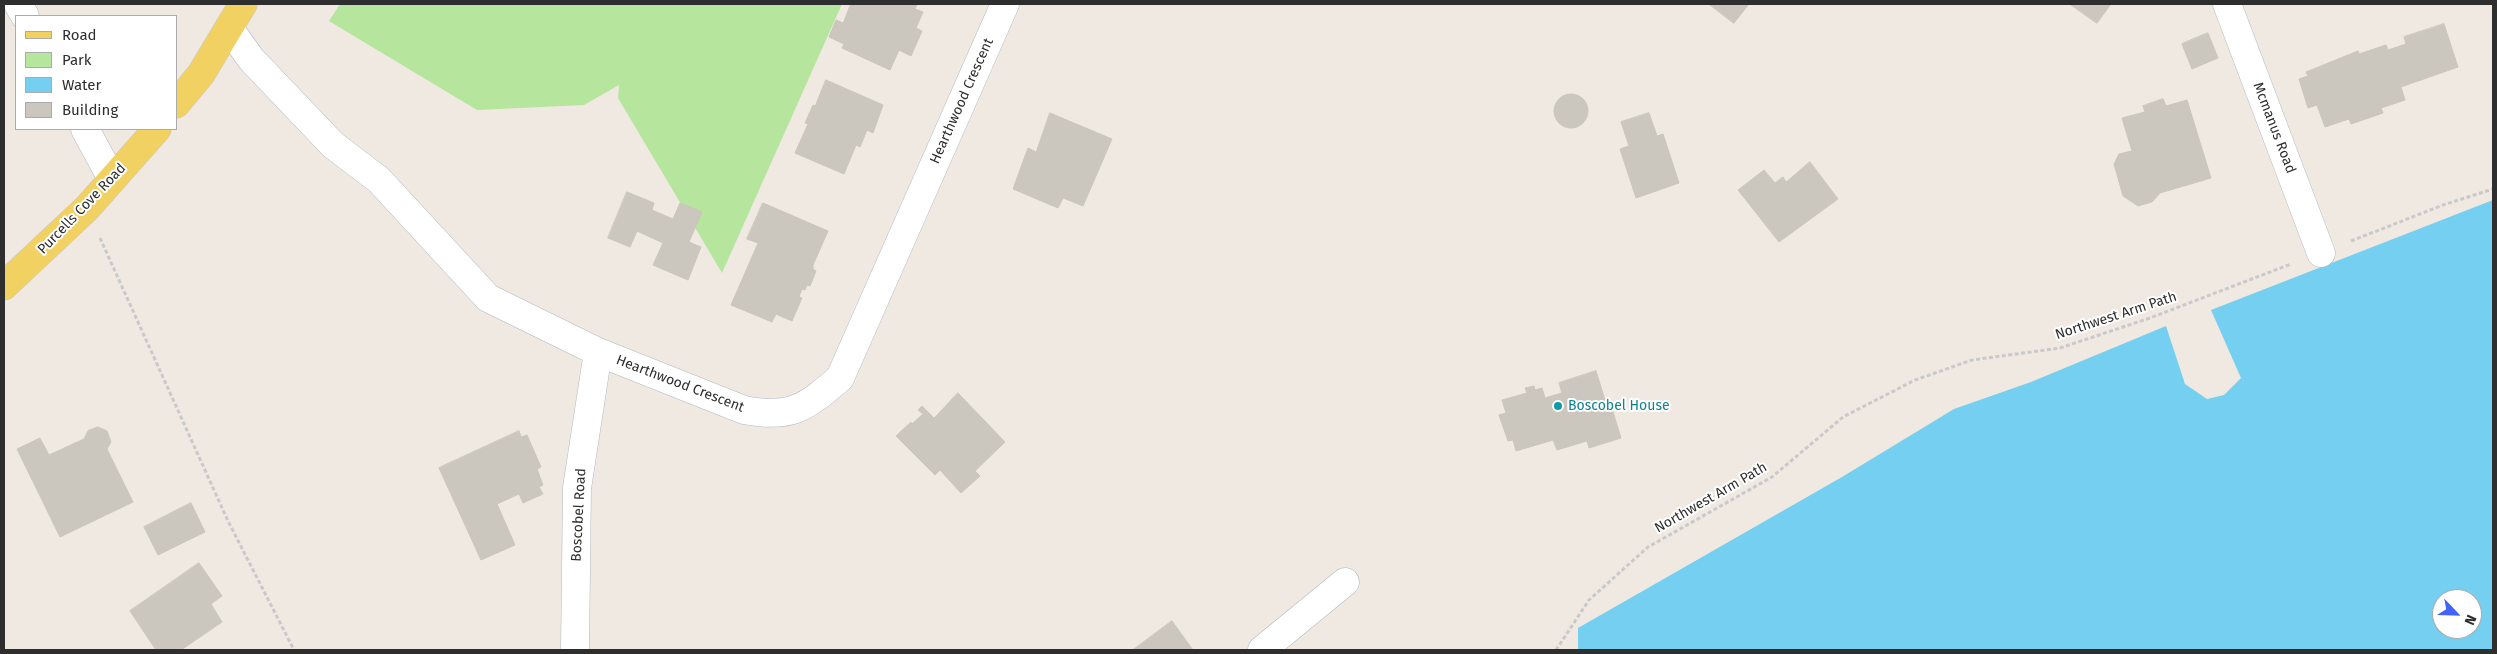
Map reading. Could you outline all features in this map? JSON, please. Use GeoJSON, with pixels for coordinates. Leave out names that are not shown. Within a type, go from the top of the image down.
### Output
{"type":"FeatureCollection","features":[{"type":"Feature","properties":{"kind":"main road"},"geometry":{"type":"LineString","coordinates":[[178,102],[200,74],[243,4]]}},
{"type":"Feature","properties":{"kind":"main road","name":"Purcells Cove Road"},"geometry":{"type":"LineString","coordinates":[[4,286],[87,208],[155,130]]}},
{"type":"Feature","properties":{"kind":"street"},"geometry":{"type":"LineString","coordinates":[[18,4],[24,15]]}},
{"type":"Feature","properties":{"kind":"street","name":"Hearthwood Crescent"},"geometry":{"type":"LineString","coordinates":[[228,28],[251,59],[333,145],[379,180],[488,298],[598,352],[744,410],[765,414],[790,412],[812,402],[840,378],[1005,4]]}},
{"type":"Feature","properties":{"kind":"street","name":"Mcmanus Road"},"geometry":{"type":"LineString","coordinates":[[2227,4],[2321,253]]}},
{"type":"Feature","properties":{"kind":"street"},"geometry":{"type":"LineString","coordinates":[[86,130],[112,179]]}},
{"type":"Feature","properties":{"kind":"street","name":"Boscobel Road"},"geometry":{"type":"LineString","coordinates":[[575,650],[577,488],[598,352]]}},
{"type":"Feature","properties":{"kind":"street"},"geometry":{"type":"LineString","coordinates":[[1262,650],[1345,582]]}},
{"type":"Feature","properties":{"kind":"path","name":"Northwest Arm Path"},"geometry":{"type":"LineString","coordinates":[[1556,650],[1589,600],[1648,547],[1772,477],[1843,417],[1915,380],[1972,360],[2060,348],[2150,318],[2443,206],[2493,189]]}},
{"type":"Feature","properties":{"kind":"path"},"geometry":{"type":"LineString","coordinates":[[87,208],[228,521],[294,650]]}},
{"type":"Feature","properties":{"kind":"green space"},"geometry":{"type":"Polygon","coordinates":[[[340,4],[842,4],[722,273],[618,98],[619,85],[584,105],[477,110],[329,21],[340,4]]]}},
{"type":"Feature","properties":{"kind":"water"},"geometry":{"type":"Polygon","coordinates":[[[2493,200],[2493,650],[1578,650],[1578,628],[1842,477],[1954,409],[2031,382],[2166,326],[2185,384],[2207,399],[2224,395],[2241,378],[2211,310],[2493,200]]]}},
{"type":"Feature","properties":{"kind":"building"},"geometry":{"type":"Polygon","coordinates":[[[851,4],[917,4],[915,9],[923,12],[916,28],[922,31],[911,56],[899,50],[890,70],[842,48],[844,44],[829,37],[836,20],[843,23],[851,4]]]}},
{"type":"Feature","properties":{"kind":"building"},"geometry":{"type":"Polygon","coordinates":[[[1709,4],[1749,4],[1734,23],[1709,4]]]}},
{"type":"Feature","properties":{"kind":"building"},"geometry":{"type":"Polygon","coordinates":[[[2070,4],[2111,4],[2097,23],[2070,4]]]}},
{"type":"Feature","properties":{"kind":"building"},"geometry":{"type":"Polygon","coordinates":[[[2444,24],[2458,67],[2401,87],[2405,100],[2381,108],[2383,113],[2351,124],[2349,119],[2325,127],[2317,105],[2308,108],[2299,79],[2308,76],[2306,72],[2358,51],[2359,54],[2386,45],[2388,50],[2406,44],[2404,37],[2444,24]]]}},
{"type":"Feature","properties":{"kind":"building"},"geometry":{"type":"Polygon","coordinates":[[[2208,33],[2218,58],[2192,69],[2182,44],[2208,33]]]}},
{"type":"Feature","properties":{"kind":"building"},"geometry":{"type":"Polygon","coordinates":[[[826,80],[883,105],[873,133],[867,130],[860,147],[856,145],[844,174],[795,153],[808,124],[805,123],[813,105],[815,106],[826,80]]]}},
{"type":"Feature","properties":{"kind":"building"},"geometry":{"type":"Polygon","coordinates":[[[1571,94],[1583,99],[1588,111],[1583,123],[1571,128],[1559,123],[1554,111],[1559,99],[1571,94]]]}},
{"type":"Feature","properties":{"kind":"building"},"geometry":{"type":"Polygon","coordinates":[[[2163,99],[2166,106],[2187,100],[2211,178],[2160,193],[2152,202],[2138,206],[2123,196],[2114,164],[2119,154],[2132,151],[2122,118],[2145,112],[2143,106],[2163,99]]]}},
{"type":"Feature","properties":{"kind":"building"},"geometry":{"type":"Polygon","coordinates":[[[1050,113],[1112,139],[1083,206],[1063,198],[1058,208],[1013,189],[1028,148],[1036,152],[1050,113]]]}},
{"type":"Feature","properties":{"kind":"building"},"geometry":{"type":"Polygon","coordinates":[[[1649,113],[1657,136],[1663,134],[1679,183],[1636,198],[1620,149],[1629,146],[1621,122],[1649,113]]]}},
{"type":"Feature","properties":{"kind":"building"},"geometry":{"type":"Polygon","coordinates":[[[1810,162],[1838,199],[1779,242],[1738,190],[1764,170],[1775,183],[1783,177],[1786,182],[1810,162]]]}},
{"type":"Feature","properties":{"kind":"building"},"geometry":{"type":"Polygon","coordinates":[[[627,192],[654,203],[652,210],[673,219],[680,203],[702,212],[689,242],[701,247],[688,280],[653,265],[663,243],[637,231],[630,247],[608,238],[627,192]]]}},
{"type":"Feature","properties":{"kind":"building"},"geometry":{"type":"Polygon","coordinates":[[[763,203],[828,231],[813,265],[813,269],[816,271],[810,286],[807,285],[805,290],[802,289],[799,297],[802,298],[792,321],[776,314],[772,322],[731,305],[758,243],[747,239],[763,203]]]}},
{"type":"Feature","properties":{"kind":"building","name":"Boscobel House"},"geometry":{"type":"Polygon","coordinates":[[[1596,371],[1605,400],[1609,399],[1621,438],[1589,448],[1587,441],[1557,450],[1553,440],[1516,451],[1513,440],[1508,441],[1499,415],[1506,413],[1502,400],[1527,393],[1525,388],[1534,386],[1535,390],[1542,388],[1545,398],[1562,393],[1559,383],[1596,371]]]}},
{"type":"Feature","properties":{"kind":"building"},"geometry":{"type":"Polygon","coordinates":[[[958,393],[1005,442],[975,471],[980,476],[961,493],[940,470],[935,475],[896,436],[923,414],[918,410],[922,406],[934,418],[958,393]]]}},
{"type":"Feature","properties":{"kind":"building"},"geometry":{"type":"Polygon","coordinates":[[[98,427],[107,431],[111,442],[107,449],[133,502],[60,537],[17,449],[40,438],[49,455],[84,439],[88,431],[98,427]]]}},
{"type":"Feature","properties":{"kind":"building"},"geometry":{"type":"Polygon","coordinates":[[[519,431],[521,437],[527,435],[541,467],[537,469],[543,485],[539,487],[543,494],[523,503],[519,494],[497,504],[515,545],[481,560],[439,468],[519,431]]]}},
{"type":"Feature","properties":{"kind":"building"},"geometry":{"type":"Polygon","coordinates":[[[191,503],[205,532],[158,555],[144,527],[191,503]]]}},
{"type":"Feature","properties":{"kind":"building"},"geometry":{"type":"Polygon","coordinates":[[[199,563],[222,596],[211,604],[222,622],[181,650],[156,650],[130,611],[199,563]]]}},
{"type":"Feature","properties":{"kind":"building"},"geometry":{"type":"Polygon","coordinates":[[[1172,621],[1193,650],[1133,650],[1172,621]]]}},
{"type":"Feature","properties":{"kind":"place","name":"Boscobel House"},"geometry":{"type":"Point","coordinates":[1558,406]}}]}
